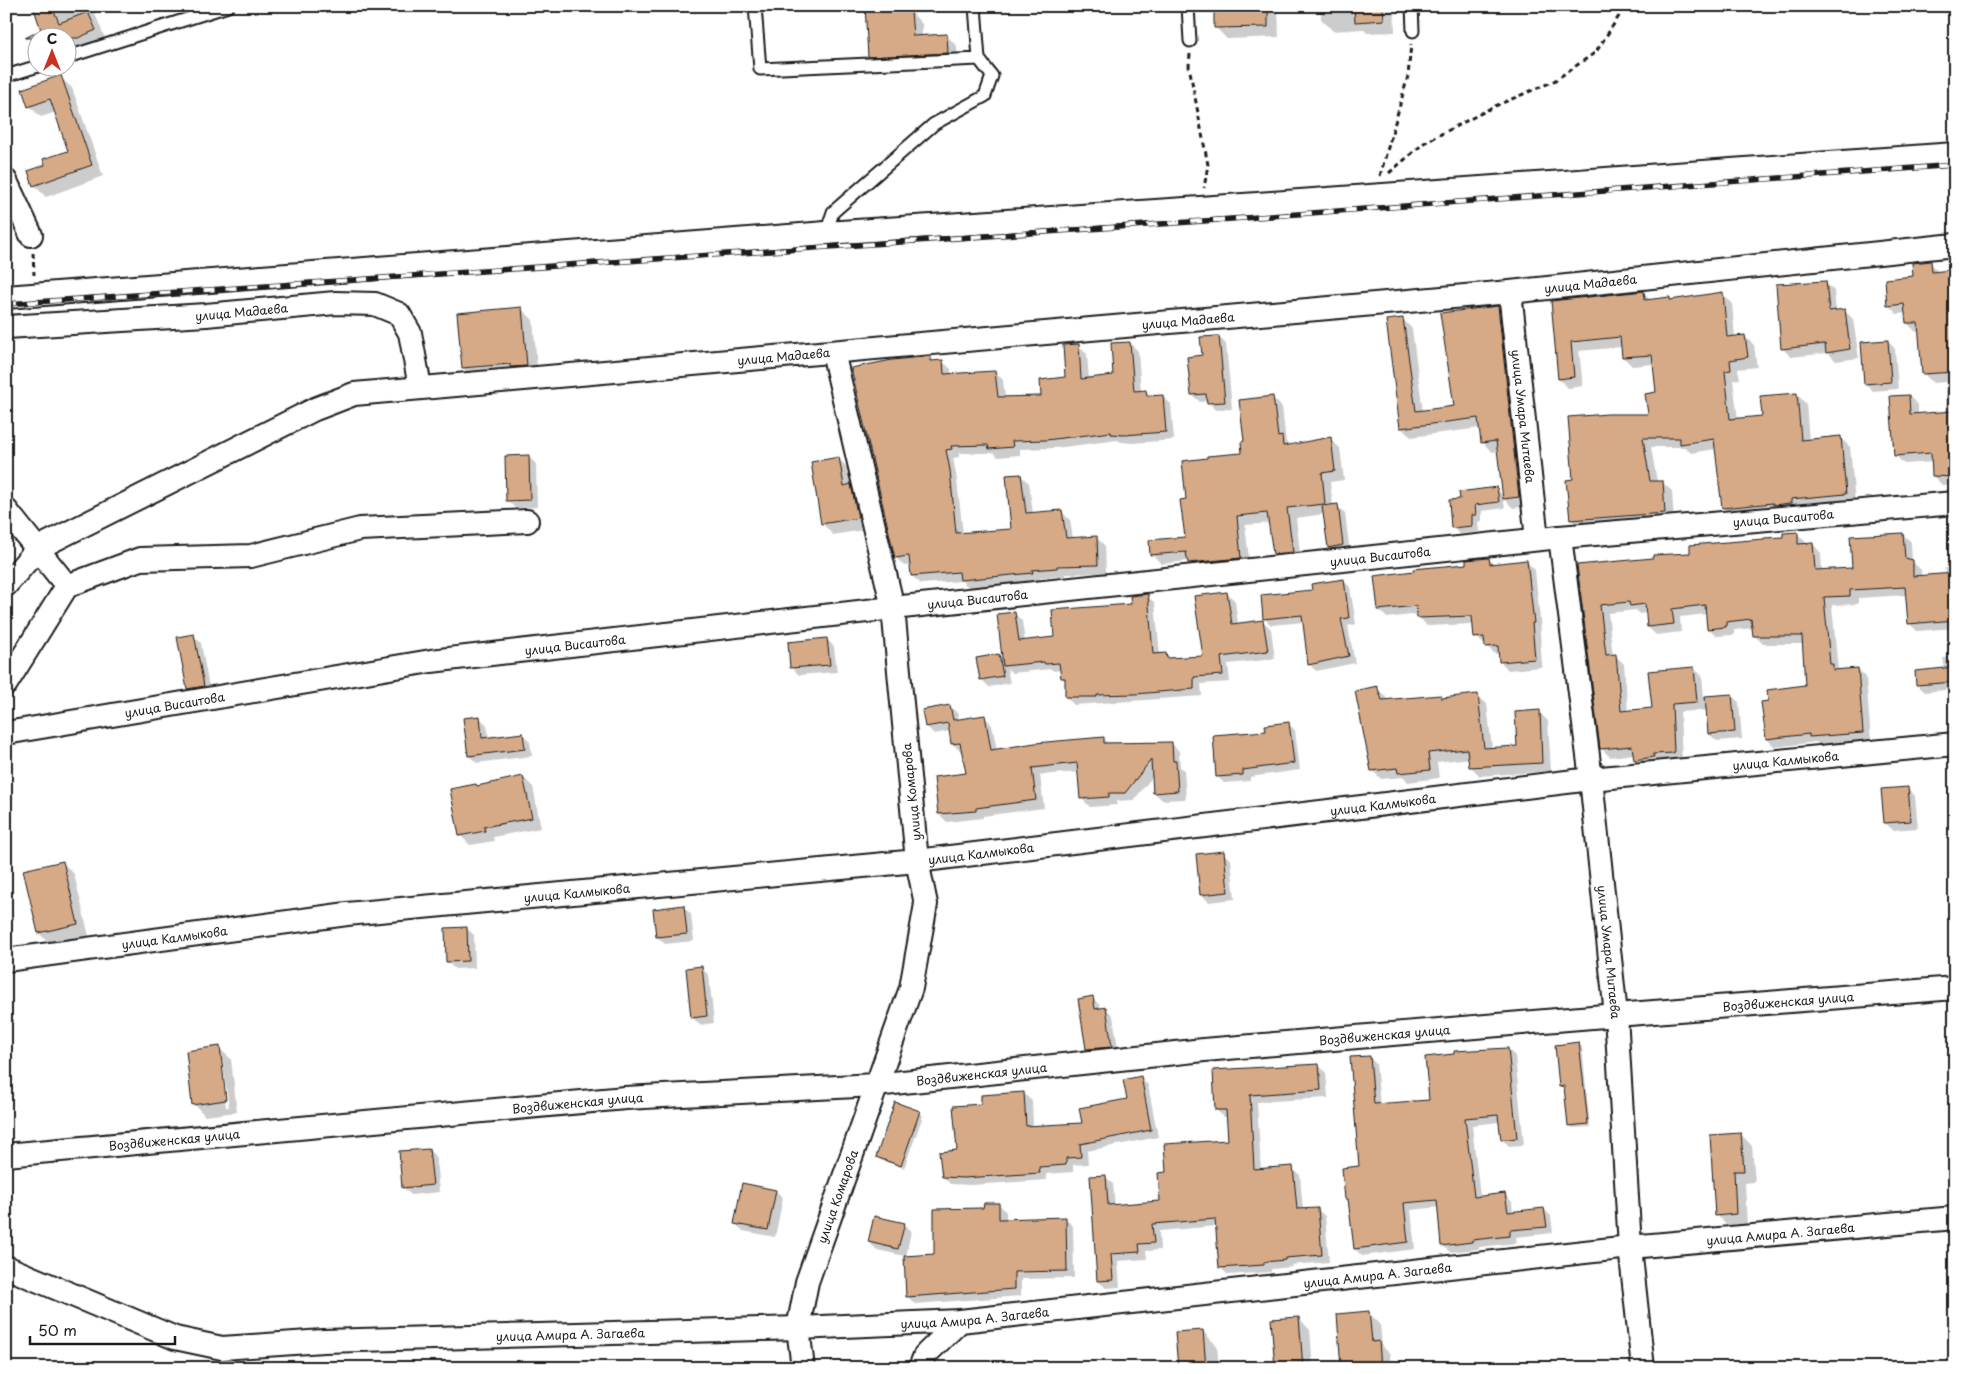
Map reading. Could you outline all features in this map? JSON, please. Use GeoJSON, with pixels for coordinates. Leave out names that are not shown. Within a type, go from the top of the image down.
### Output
{"type":"FeatureCollection","features":[{"type":"Feature","properties":{"kind":"street"},"geometry":{"type":"LineString","coordinates":[[6,297],[826,233],[1955,154]]}},
{"type":"Feature","properties":{"kind":"street"},"geometry":{"type":"LineString","coordinates":[[6,181],[32,235]]}},
{"type":"Feature","properties":{"kind":"street","name":"улица Мадаева"},"geometry":{"type":"LineString","coordinates":[[6,585],[38,548],[315,409],[354,394],[1510,292],[1955,245]]}},
{"type":"Feature","properties":{"kind":"street","name":"улица Умара Митаева"},"geometry":{"type":"LineString","coordinates":[[1510,292],[1537,539]]}},
{"type":"Feature","properties":{"kind":"street","name":"улица Мадаева"},"geometry":{"type":"LineString","coordinates":[[6,327],[206,315],[335,303],[375,304],[399,314],[410,333],[420,387]]}},
{"type":"Feature","properties":{"kind":"street","name":"улица Комарова"},"geometry":{"type":"LineString","coordinates":[[803,1368],[798,1328],[807,1282],[875,1085],[911,988],[926,904],[917,860],[892,608],[833,352]]}},
{"type":"Feature","properties":{"kind":"street","name":"улица Висаитова"},"geometry":{"type":"LineString","coordinates":[[6,733],[431,661],[892,608],[1537,539],[1955,503]]}},
{"type":"Feature","properties":{"kind":"street"},"geometry":{"type":"LineString","coordinates":[[6,510],[67,586]]}},
{"type":"Feature","properties":{"kind":"street"},"geometry":{"type":"LineString","coordinates":[[6,684],[67,586],[140,559],[251,556],[360,529],[527,521]]}},
{"type":"Feature","properties":{"kind":"street","name":"улица Умара Митаева"},"geometry":{"type":"LineString","coordinates":[[1560,537],[1591,779],[1616,1015],[1630,1247],[1643,1368]]}},
{"type":"Feature","properties":{"kind":"street","name":"улица Калмыкова"},"geometry":{"type":"LineString","coordinates":[[6,960],[347,914],[917,860],[1591,779],[1955,744]]}},
{"type":"Feature","properties":{"kind":"street","name":"Воздвиженская улица"},"geometry":{"type":"LineString","coordinates":[[6,1155],[625,1098],[875,1085],[1204,1050],[1955,988]]}},
{"type":"Feature","properties":{"kind":"street","name":"улица Амира А. Загаева"},"geometry":{"type":"LineString","coordinates":[[6,1267],[221,1358],[323,1341],[798,1328],[960,1321],[1630,1247],[1955,1218]]}},
{"type":"Feature","properties":{"kind":"street"},"geometry":{"type":"LineString","coordinates":[[920,1368],[925,1355],[960,1321]]}},
{"type":"Feature","properties":{"kind":"lane"},"geometry":{"type":"LineString","coordinates":[[78,54],[228,6]]}},
{"type":"Feature","properties":{"kind":"lane"},"geometry":{"type":"LineString","coordinates":[[754,6],[760,69],[979,60]]}},
{"type":"Feature","properties":{"kind":"lane"},"geometry":{"type":"LineString","coordinates":[[826,233],[833,212],[934,124],[985,96],[992,76],[979,60],[974,6]]}},
{"type":"Feature","properties":{"kind":"lane"},"geometry":{"type":"LineString","coordinates":[[1188,6],[1190,41]]}},
{"type":"Feature","properties":{"kind":"lane"},"geometry":{"type":"LineString","coordinates":[[1412,6],[1413,31]]}},
{"type":"Feature","properties":{"kind":"lane"},"geometry":{"type":"LineString","coordinates":[[6,76],[28,69]]}},
{"type":"Feature","properties":{"kind":"path"},"geometry":{"type":"LineString","coordinates":[[1413,31],[1408,76],[1379,182],[1424,143],[1493,107],[1554,81],[1596,52],[1619,16],[1620,6]]}},
{"type":"Feature","properties":{"kind":"path"},"geometry":{"type":"LineString","coordinates":[[1190,41],[1189,66],[1208,165],[1200,208]]}},
{"type":"Feature","properties":{"kind":"path"},"geometry":{"type":"LineString","coordinates":[[32,235],[36,295]]}},
{"type":"Feature","properties":{"kind":"building"},"geometry":{"type":"Polygon","coordinates":[[[33,6],[52,6],[59,23],[88,12],[96,30],[78,38],[78,28],[40,28],[33,6]]]}},
{"type":"Feature","properties":{"kind":"building"},"geometry":{"type":"Polygon","coordinates":[[[865,6],[907,6],[911,11],[913,36],[947,34],[948,53],[868,57],[865,6]]]}},
{"type":"Feature","properties":{"kind":"building"},"geometry":{"type":"Polygon","coordinates":[[[1238,6],[1268,6],[1268,27],[1214,28],[1214,12],[1238,11],[1238,6]]]}},
{"type":"Feature","properties":{"kind":"building"},"geometry":{"type":"Polygon","coordinates":[[[1354,6],[1383,6],[1384,20],[1355,22],[1354,6]]]}},
{"type":"Feature","properties":{"kind":"building"},"geometry":{"type":"Polygon","coordinates":[[[53,78],[62,78],[92,165],[33,186],[28,171],[45,165],[43,159],[68,151],[50,99],[28,107],[22,89],[53,78]]]}},
{"type":"Feature","properties":{"kind":"building"},"geometry":{"type":"Polygon","coordinates":[[[1931,261],[1932,272],[1951,270],[1955,296],[1955,372],[1922,374],[1918,323],[1906,323],[1904,304],[1887,306],[1885,279],[1913,276],[1912,263],[1931,261]]]}},
{"type":"Feature","properties":{"kind":"building"},"geometry":{"type":"Polygon","coordinates":[[[1826,281],[1829,311],[1845,309],[1850,349],[1826,353],[1825,344],[1781,349],[1776,284],[1826,281]]]}},
{"type":"Feature","properties":{"kind":"building"},"geometry":{"type":"Polygon","coordinates":[[[1644,291],[1645,300],[1670,297],[1670,300],[1723,292],[1727,337],[1745,335],[1748,357],[1730,360],[1731,370],[1725,371],[1730,419],[1762,416],[1760,396],[1797,393],[1801,440],[1841,436],[1846,494],[1791,499],[1791,503],[1722,508],[1714,439],[1680,444],[1680,438],[1643,438],[1650,481],[1663,481],[1665,513],[1570,520],[1566,480],[1573,479],[1568,417],[1648,414],[1645,394],[1656,392],[1652,355],[1622,357],[1620,337],[1571,342],[1574,377],[1558,379],[1551,301],[1644,291]]]}},
{"type":"Feature","properties":{"kind":"building"},"geometry":{"type":"Polygon","coordinates":[[[1498,306],[1519,497],[1503,499],[1496,441],[1481,443],[1478,418],[1400,428],[1386,320],[1403,318],[1416,411],[1454,406],[1440,313],[1498,306]]]}},
{"type":"Feature","properties":{"kind":"building"},"geometry":{"type":"Polygon","coordinates":[[[522,307],[527,366],[510,367],[510,364],[462,368],[457,313],[522,307]]]}},
{"type":"Feature","properties":{"kind":"building"},"geometry":{"type":"Polygon","coordinates":[[[1219,336],[1225,402],[1207,403],[1206,394],[1191,395],[1187,357],[1202,355],[1200,337],[1219,336]]]}},
{"type":"Feature","properties":{"kind":"building"},"geometry":{"type":"Polygon","coordinates":[[[1888,340],[1891,382],[1864,384],[1861,342],[1888,340]]]}},
{"type":"Feature","properties":{"kind":"building"},"geometry":{"type":"Polygon","coordinates":[[[1130,342],[1134,391],[1146,390],[1147,396],[1163,395],[1166,432],[1123,435],[1111,434],[1111,432],[1046,440],[1012,441],[1013,447],[989,449],[988,445],[951,446],[952,449],[946,450],[950,470],[956,533],[1011,529],[1006,475],[1021,474],[1026,513],[1062,510],[1066,538],[1097,536],[1098,565],[1057,566],[1057,568],[1032,570],[1033,573],[960,580],[959,572],[911,576],[909,556],[895,558],[851,368],[892,360],[931,356],[931,361],[943,360],[944,374],[995,371],[998,397],[1041,396],[1040,380],[1065,377],[1063,345],[1079,344],[1081,379],[1113,375],[1111,343],[1130,342]]]}},
{"type":"Feature","properties":{"kind":"building"},"geometry":{"type":"Polygon","coordinates":[[[1909,395],[1910,414],[1955,411],[1955,477],[1932,476],[1931,453],[1894,456],[1890,396],[1909,395]]]}},
{"type":"Feature","properties":{"kind":"building"},"geometry":{"type":"Polygon","coordinates":[[[1273,396],[1278,437],[1282,436],[1283,446],[1331,437],[1335,471],[1322,473],[1325,504],[1287,508],[1293,552],[1273,554],[1267,513],[1237,516],[1241,558],[1188,563],[1186,552],[1150,555],[1149,540],[1185,537],[1180,500],[1186,499],[1182,461],[1207,458],[1207,456],[1242,453],[1241,442],[1244,441],[1239,400],[1273,396]]]}},
{"type":"Feature","properties":{"kind":"building"},"geometry":{"type":"Polygon","coordinates":[[[529,455],[530,500],[506,501],[505,456],[529,455]]]}},
{"type":"Feature","properties":{"kind":"building"},"geometry":{"type":"Polygon","coordinates":[[[839,457],[844,486],[851,484],[858,518],[821,524],[811,462],[839,457]]]}},
{"type":"Feature","properties":{"kind":"building"},"geometry":{"type":"Polygon","coordinates":[[[1497,487],[1499,502],[1475,505],[1476,515],[1472,515],[1472,526],[1451,528],[1449,500],[1460,499],[1459,492],[1497,487]]]}},
{"type":"Feature","properties":{"kind":"building"},"geometry":{"type":"Polygon","coordinates":[[[1338,504],[1343,545],[1328,548],[1322,506],[1338,504]]]}},
{"type":"Feature","properties":{"kind":"building"},"geometry":{"type":"Polygon","coordinates":[[[1798,532],[1798,544],[1813,543],[1815,570],[1852,568],[1850,536],[1903,533],[1905,558],[1913,560],[1913,576],[1955,573],[1955,620],[1908,624],[1905,587],[1850,590],[1850,596],[1824,597],[1830,664],[1833,664],[1833,670],[1858,668],[1863,733],[1809,737],[1809,734],[1766,739],[1761,702],[1768,701],[1767,690],[1805,685],[1802,636],[1753,636],[1751,619],[1726,622],[1726,627],[1707,629],[1705,605],[1672,609],[1674,624],[1647,627],[1645,604],[1630,606],[1629,602],[1600,605],[1606,655],[1616,654],[1621,711],[1652,708],[1648,671],[1694,667],[1697,702],[1672,704],[1674,753],[1653,754],[1654,757],[1634,760],[1632,746],[1600,749],[1577,565],[1653,558],[1653,555],[1690,553],[1690,545],[1783,537],[1783,533],[1798,532]]]}},
{"type":"Feature","properties":{"kind":"building"},"geometry":{"type":"Polygon","coordinates":[[[1489,558],[1490,564],[1527,560],[1534,623],[1532,623],[1535,659],[1499,662],[1498,646],[1485,647],[1484,637],[1474,638],[1472,616],[1417,618],[1416,606],[1378,610],[1374,576],[1414,571],[1413,569],[1466,564],[1466,560],[1489,558]]]}},
{"type":"Feature","properties":{"kind":"building"},"geometry":{"type":"Polygon","coordinates":[[[1344,579],[1349,618],[1341,619],[1349,656],[1308,665],[1302,615],[1263,619],[1261,595],[1312,590],[1311,584],[1344,579]]]}},
{"type":"Feature","properties":{"kind":"building"},"geometry":{"type":"Polygon","coordinates":[[[1227,592],[1232,624],[1263,620],[1268,651],[1221,657],[1223,675],[1194,677],[1194,689],[1097,695],[1097,697],[1065,697],[1065,678],[1061,678],[1059,663],[1045,664],[1044,662],[1003,666],[997,614],[1015,612],[1019,641],[1054,637],[1052,610],[1131,604],[1130,596],[1148,594],[1153,654],[1166,653],[1167,658],[1203,656],[1194,596],[1227,592]]]}},
{"type":"Feature","properties":{"kind":"building"},"geometry":{"type":"Polygon","coordinates":[[[194,634],[204,686],[187,689],[177,637],[194,634]]]}},
{"type":"Feature","properties":{"kind":"building"},"geometry":{"type":"Polygon","coordinates":[[[827,638],[830,665],[790,668],[788,642],[827,638]]]}},
{"type":"Feature","properties":{"kind":"building"},"geometry":{"type":"Polygon","coordinates":[[[999,654],[1003,676],[980,680],[976,658],[999,654]]]}},
{"type":"Feature","properties":{"kind":"building"},"geometry":{"type":"Polygon","coordinates":[[[1955,667],[1955,682],[1916,685],[1915,671],[1955,667]]]}},
{"type":"Feature","properties":{"kind":"building"},"geometry":{"type":"Polygon","coordinates":[[[1377,686],[1382,700],[1441,695],[1441,698],[1478,694],[1484,748],[1517,746],[1515,712],[1540,710],[1542,763],[1469,767],[1467,749],[1428,753],[1430,770],[1398,773],[1397,768],[1371,771],[1355,691],[1377,686]]]}},
{"type":"Feature","properties":{"kind":"building"},"geometry":{"type":"Polygon","coordinates":[[[1732,694],[1735,732],[1708,734],[1705,696],[1732,694]]]}},
{"type":"Feature","properties":{"kind":"building"},"geometry":{"type":"Polygon","coordinates":[[[950,705],[953,720],[985,715],[991,750],[1035,743],[1104,737],[1104,743],[1172,742],[1173,761],[1176,761],[1178,791],[1153,793],[1151,760],[1125,793],[1109,793],[1109,797],[1080,799],[1077,763],[1032,768],[1036,800],[976,808],[976,811],[938,814],[934,777],[966,773],[960,743],[951,744],[948,723],[925,727],[922,710],[950,705]]]}},
{"type":"Feature","properties":{"kind":"building"},"geometry":{"type":"Polygon","coordinates":[[[480,716],[482,738],[523,733],[525,749],[468,756],[463,718],[480,716]]]}},
{"type":"Feature","properties":{"kind":"building"},"geometry":{"type":"Polygon","coordinates":[[[1289,722],[1294,763],[1243,770],[1243,775],[1216,777],[1213,735],[1266,731],[1265,725],[1289,722]]]}},
{"type":"Feature","properties":{"kind":"building"},"geometry":{"type":"Polygon","coordinates":[[[523,776],[532,818],[484,827],[485,831],[459,836],[450,789],[476,784],[477,786],[523,776]]]}},
{"type":"Feature","properties":{"kind":"building"},"geometry":{"type":"Polygon","coordinates":[[[1908,787],[1911,821],[1884,823],[1881,789],[1908,787]]]}},
{"type":"Feature","properties":{"kind":"building"},"geometry":{"type":"Polygon","coordinates":[[[1224,851],[1228,892],[1200,895],[1196,854],[1224,851]]]}},
{"type":"Feature","properties":{"kind":"building"},"geometry":{"type":"Polygon","coordinates":[[[63,861],[78,924],[38,933],[23,870],[63,861]]]}},
{"type":"Feature","properties":{"kind":"building"},"geometry":{"type":"Polygon","coordinates":[[[684,905],[687,934],[656,937],[653,909],[684,905]]]}},
{"type":"Feature","properties":{"kind":"building"},"geometry":{"type":"Polygon","coordinates":[[[467,927],[468,961],[446,962],[445,928],[467,927]]]}},
{"type":"Feature","properties":{"kind":"building"},"geometry":{"type":"Polygon","coordinates":[[[702,966],[707,1016],[691,1018],[686,968],[702,966]]]}},
{"type":"Feature","properties":{"kind":"building"},"geometry":{"type":"Polygon","coordinates":[[[1093,996],[1095,1009],[1106,1007],[1112,1047],[1086,1049],[1078,999],[1093,996]]]}},
{"type":"Feature","properties":{"kind":"building"},"geometry":{"type":"Polygon","coordinates":[[[1579,1042],[1588,1124],[1568,1126],[1564,1086],[1559,1087],[1555,1045],[1579,1042]]]}},
{"type":"Feature","properties":{"kind":"building"},"geometry":{"type":"Polygon","coordinates":[[[220,1046],[226,1100],[192,1105],[186,1051],[220,1046]]]}},
{"type":"Feature","properties":{"kind":"building"},"geometry":{"type":"Polygon","coordinates":[[[1508,1048],[1517,1138],[1501,1140],[1498,1115],[1465,1118],[1474,1197],[1505,1193],[1508,1212],[1544,1208],[1547,1227],[1510,1230],[1510,1236],[1441,1246],[1437,1200],[1404,1203],[1408,1242],[1354,1249],[1348,1199],[1345,1199],[1342,1168],[1359,1166],[1350,1057],[1370,1056],[1374,1104],[1429,1100],[1425,1057],[1454,1054],[1454,1051],[1508,1048]]]}},
{"type":"Feature","properties":{"kind":"building"},"geometry":{"type":"Polygon","coordinates":[[[1319,1064],[1321,1090],[1250,1095],[1254,1169],[1293,1166],[1297,1209],[1318,1208],[1322,1255],[1285,1258],[1285,1260],[1264,1262],[1264,1265],[1219,1268],[1215,1219],[1152,1224],[1154,1243],[1139,1244],[1140,1252],[1111,1254],[1113,1280],[1097,1281],[1090,1176],[1106,1175],[1108,1205],[1160,1201],[1158,1173],[1166,1172],[1164,1144],[1228,1140],[1226,1110],[1215,1110],[1213,1070],[1319,1064]]]}},
{"type":"Feature","properties":{"kind":"building"},"geometry":{"type":"Polygon","coordinates":[[[1141,1076],[1151,1130],[1080,1144],[1081,1157],[1066,1158],[1066,1165],[1039,1167],[1040,1173],[964,1178],[942,1177],[939,1152],[957,1150],[953,1106],[981,1104],[981,1095],[1024,1092],[1026,1126],[1082,1123],[1079,1108],[1127,1099],[1123,1080],[1141,1076]]]}},
{"type":"Feature","properties":{"kind":"building"},"geometry":{"type":"Polygon","coordinates":[[[895,1102],[920,1111],[901,1166],[876,1157],[895,1102]]]}},
{"type":"Feature","properties":{"kind":"building"},"geometry":{"type":"Polygon","coordinates":[[[1741,1133],[1744,1171],[1734,1171],[1736,1214],[1715,1216],[1710,1135],[1741,1133]]]}},
{"type":"Feature","properties":{"kind":"building"},"geometry":{"type":"Polygon","coordinates":[[[429,1149],[433,1185],[402,1188],[399,1151],[429,1149]]]}},
{"type":"Feature","properties":{"kind":"building"},"geometry":{"type":"Polygon","coordinates":[[[742,1183],[776,1190],[768,1230],[734,1224],[742,1183]]]}},
{"type":"Feature","properties":{"kind":"building"},"geometry":{"type":"Polygon","coordinates":[[[984,1203],[999,1203],[999,1219],[1066,1217],[1067,1271],[1014,1272],[1014,1289],[906,1297],[904,1256],[934,1254],[934,1209],[983,1208],[984,1203]]]}},
{"type":"Feature","properties":{"kind":"building"},"geometry":{"type":"Polygon","coordinates":[[[874,1216],[905,1223],[898,1249],[868,1242],[874,1216]]]}},
{"type":"Feature","properties":{"kind":"building"},"geometry":{"type":"Polygon","coordinates":[[[1369,1311],[1372,1342],[1379,1341],[1381,1368],[1341,1368],[1337,1314],[1369,1311]]]}},
{"type":"Feature","properties":{"kind":"building"},"geometry":{"type":"Polygon","coordinates":[[[1299,1317],[1303,1368],[1275,1368],[1271,1319],[1299,1317]]]}},
{"type":"Feature","properties":{"kind":"building"},"geometry":{"type":"Polygon","coordinates":[[[1203,1330],[1206,1368],[1178,1368],[1175,1332],[1203,1330]]]}},
{"type":"Feature","properties":{"kind":"railway"},"geometry":{"type":"LineString","coordinates":[[6,304],[1218,220],[1955,165]]}}]}
